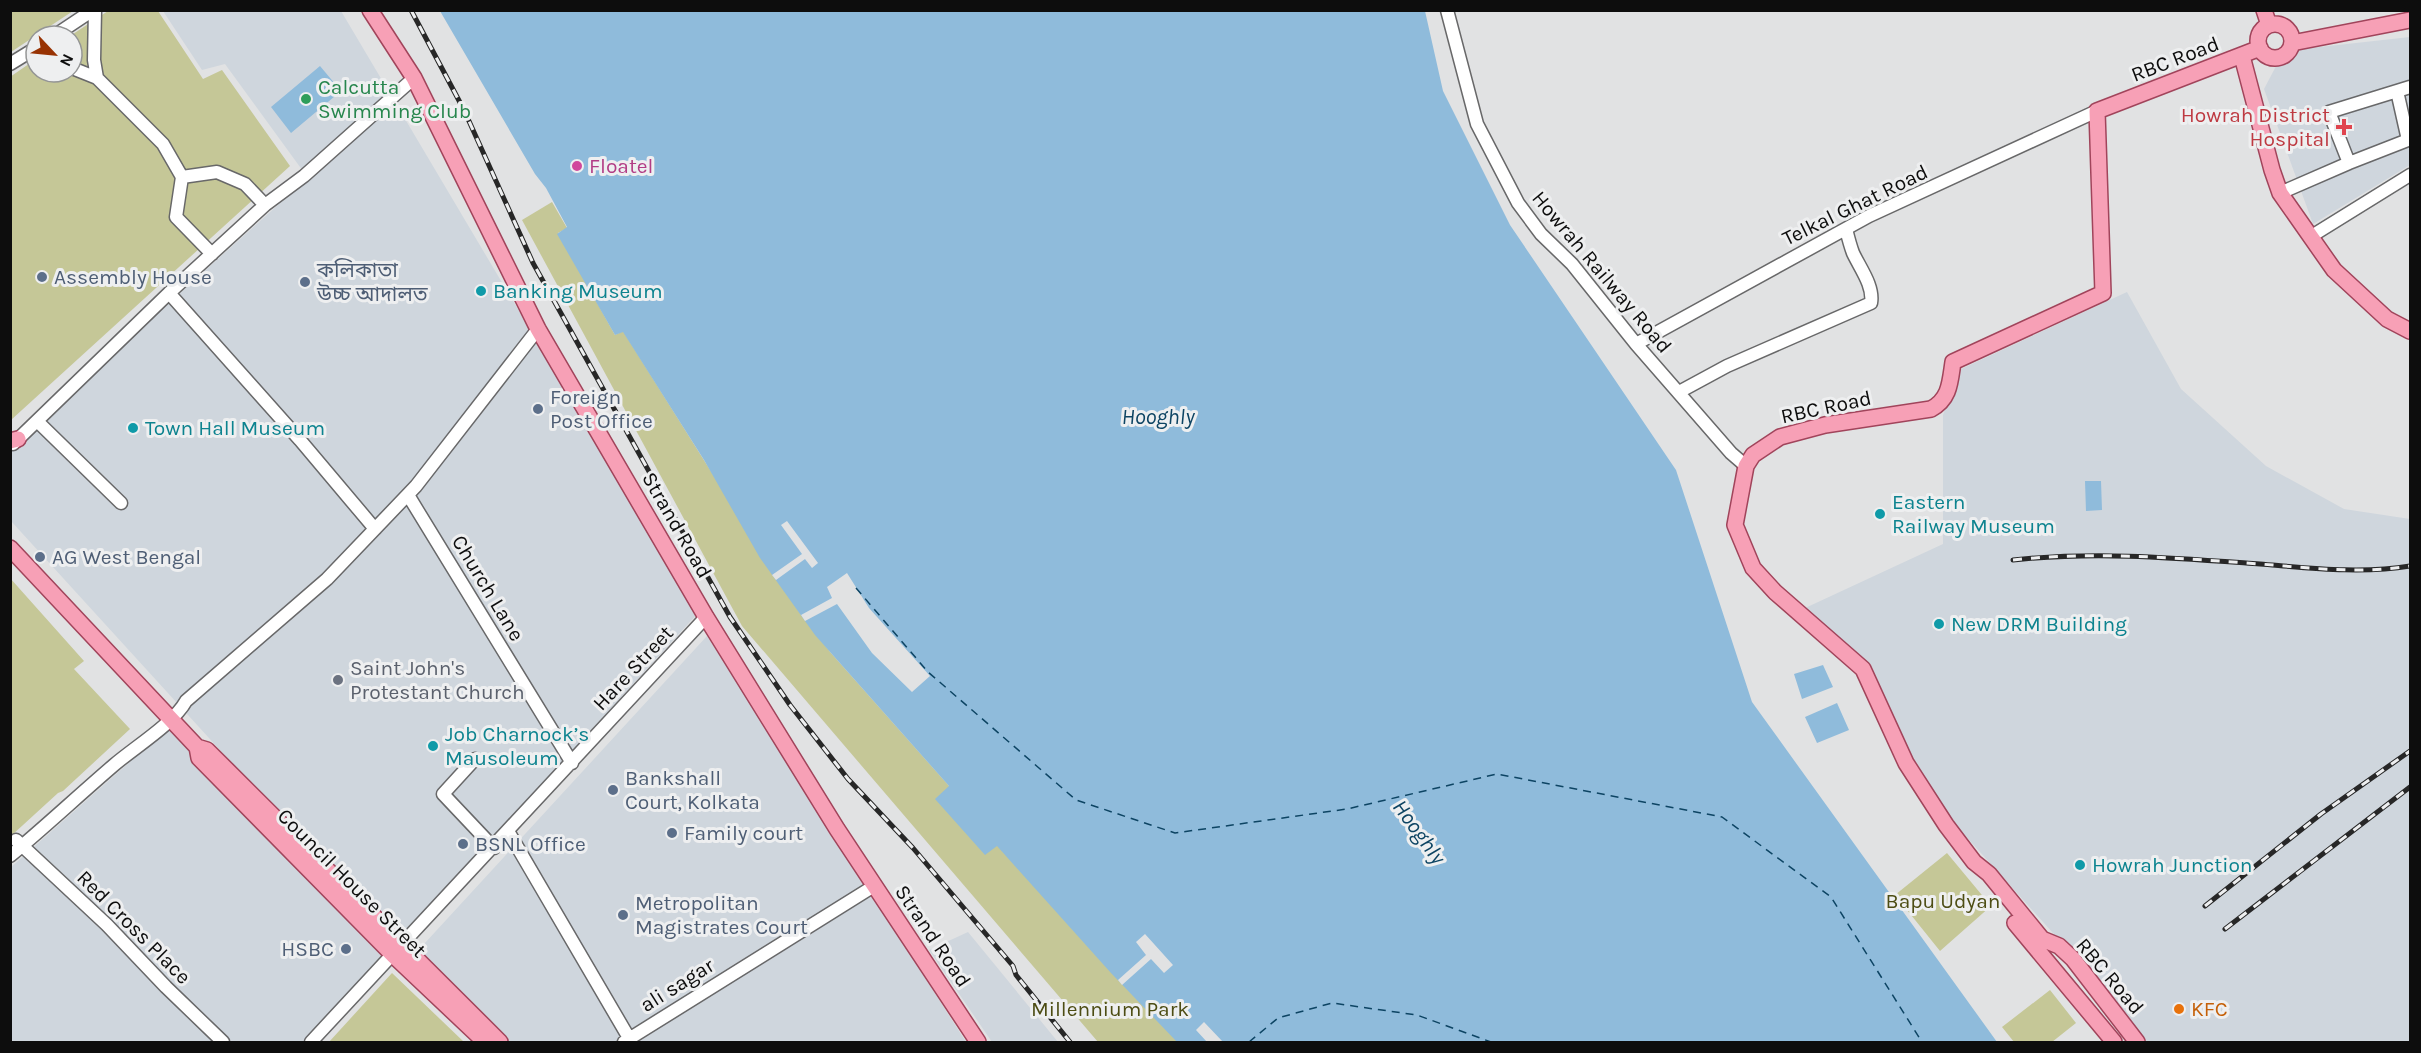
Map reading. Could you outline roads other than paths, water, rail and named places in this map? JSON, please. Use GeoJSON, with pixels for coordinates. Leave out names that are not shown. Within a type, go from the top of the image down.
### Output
{"type":"FeatureCollection","features":[{"type":"Feature","properties":{"kind":"main road","name":"Strand Road"},"geometry":{"type":"LineString","coordinates":[[370,10],[414,78],[538,330],[706,617],[837,829],[978,1042]]}},
{"type":"Feature","properties":{"kind":"main road"},"geometry":{"type":"LineString","coordinates":[[2267,18],[2289,32],[2292,43],[2288,53],[2278,58],[2267,56],[2259,48],[2258,37],[2267,18]]}},
{"type":"Feature","properties":{"kind":"main road"},"geometry":{"type":"LineString","coordinates":[[2292,43],[2410,20]]}},
{"type":"Feature","properties":{"kind":"main road","name":"RBC Road"},"geometry":{"type":"LineString","coordinates":[[2138,1042],[2073,959],[2059,946],[2042,939],[1989,874],[1974,862],[1946,825],[1906,763],[1863,669],[1775,592],[1753,568],[1735,525],[1746,466],[1753,455],[1780,437],[1825,425],[1931,409],[1941,403],[1948,392],[1953,362],[2103,293],[2110,106],[2259,48]]}},
{"type":"Feature","properties":{"kind":"main road"},"geometry":{"type":"LineString","coordinates":[[2242,56],[2280,193],[2334,270],[2387,319],[2410,331]]}},
{"type":"Feature","properties":{"kind":"main road","name":"Council House Street"},"geometry":{"type":"LineString","coordinates":[[10,548],[197,747],[207,750],[484,1042]]}},
{"type":"Feature","properties":{"kind":"main road","name":"RBC Road"},"geometry":{"type":"LineString","coordinates":[[1974,862],[1978,876],[2114,1042]]}},
{"type":"Feature","properties":{"kind":"main road"},"geometry":{"type":"LineString","coordinates":[[397,951],[500,1042]]}},
{"type":"Feature","properties":{"kind":"street"},"geometry":{"type":"LineString","coordinates":[[72,24],[94,10]]}},
{"type":"Feature","properties":{"kind":"street"},"geometry":{"type":"LineString","coordinates":[[94,10],[97,78]]}},
{"type":"Feature","properties":{"kind":"street","name":"Howrah Railway Road"},"geometry":{"type":"LineString","coordinates":[[1447,10],[1477,124],[1518,203],[1540,234],[1572,264],[1636,344],[1731,453],[1746,466]]}},
{"type":"Feature","properties":{"kind":"street"},"geometry":{"type":"LineString","coordinates":[[10,64],[24,57]]}},
{"type":"Feature","properties":{"kind":"street"},"geometry":{"type":"LineString","coordinates":[[84,73],[97,78],[163,144],[182,177],[176,217],[212,254]]}},
{"type":"Feature","properties":{"kind":"street"},"geometry":{"type":"LineString","coordinates":[[13,442],[264,206],[304,176],[414,78]]}},
{"type":"Feature","properties":{"kind":"street"},"geometry":{"type":"LineString","coordinates":[[2349,163],[2329,112],[2410,87]]}},
{"type":"Feature","properties":{"kind":"street"},"geometry":{"type":"LineString","coordinates":[[2280,193],[2408,140],[2397,91]]}},
{"type":"Feature","properties":{"kind":"street","name":"Telkal Ghat Road"},"geometry":{"type":"LineString","coordinates":[[1636,344],[1846,229],[2110,106]]}},
{"type":"Feature","properties":{"kind":"street"},"geometry":{"type":"LineString","coordinates":[[182,177],[217,172],[245,184],[264,206]]}},
{"type":"Feature","properties":{"kind":"street"},"geometry":{"type":"LineString","coordinates":[[2310,237],[2410,175]]}},
{"type":"Feature","properties":{"kind":"street"},"geometry":{"type":"LineString","coordinates":[[1679,392],[1727,366],[1871,303],[1869,286],[1846,229]]}},
{"type":"Feature","properties":{"kind":"street"},"geometry":{"type":"LineString","coordinates":[[169,293],[300,440],[375,529]]}},
{"type":"Feature","properties":{"kind":"street"},"geometry":{"type":"LineString","coordinates":[[10,856],[16,844],[168,716],[178,703],[186,701],[327,579],[408,495],[538,330]]}},
{"type":"Feature","properties":{"kind":"street"},"geometry":{"type":"LineString","coordinates":[[37,421],[121,503]]}},
{"type":"Feature","properties":{"kind":"street","name":"Church Lane"},"geometry":{"type":"LineString","coordinates":[[408,495],[572,762]]}},
{"type":"Feature","properties":{"kind":"street","name":"Hare Street"},"geometry":{"type":"LineString","coordinates":[[311,1042],[494,848],[706,617]]}},
{"type":"Feature","properties":{"kind":"street"},"geometry":{"type":"LineString","coordinates":[[475,759],[443,794],[494,848]]}},
{"type":"Feature","properties":{"kind":"street"},"geometry":{"type":"LineString","coordinates":[[508,831],[626,1040]]}},
{"type":"Feature","properties":{"kind":"street","name":"Red Cross Place"},"geometry":{"type":"LineString","coordinates":[[16,844],[107,925],[223,1042]]}},
{"type":"Feature","properties":{"kind":"street","name":"ali sagar"},"geometry":{"type":"LineString","coordinates":[[626,1040],[874,886]]}},
{"type":"Feature","properties":{"kind":"water","name":"Hooghly"},"geometry":{"type":"Polygon","coordinates":[[[440,11],[1425,11],[1443,91],[1510,225],[1676,470],[1752,702],[1997,1042],[1177,1042],[1111,973],[997,846],[985,855],[935,799],[949,786],[815,635],[760,558],[704,460],[623,332],[615,335],[557,234],[567,227],[546,188],[535,174],[440,11]]]}},
{"type":"Feature","properties":{"kind":"water","name":"Calcutta Swimming Club"},"geometry":{"type":"Polygon","coordinates":[[[320,66],[341,91],[291,133],[271,107],[320,66]]]}},
{"type":"Feature","properties":{"kind":"water"},"geometry":{"type":"Polygon","coordinates":[[[2085,481],[2101,481],[2102,510],[2086,511],[2085,481]]]}},
{"type":"Feature","properties":{"kind":"water"},"geometry":{"type":"Polygon","coordinates":[[[1823,665],[1833,687],[1802,699],[1794,674],[1823,665]]]}},
{"type":"Feature","properties":{"kind":"water"},"geometry":{"type":"Polygon","coordinates":[[[1837,703],[1849,730],[1817,743],[1805,717],[1837,703]]]}},
{"type":"Feature","properties":{"kind":"railway"},"geometry":{"type":"LineString","coordinates":[[411,10],[464,110],[533,263],[730,617],[790,705],[848,779],[913,848],[1013,966],[1016,975],[1070,1042]]}},
{"type":"Feature","properties":{"kind":"railway"},"geometry":{"type":"LineString","coordinates":[[2013,560],[2106,556],[2335,570],[2373,570],[2410,566]]}},
{"type":"Feature","properties":{"kind":"railway"},"geometry":{"type":"LineString","coordinates":[[2205,906],[2321,814],[2410,751]]}},
{"type":"Feature","properties":{"kind":"railway"},"geometry":{"type":"LineString","coordinates":[[2225,929],[2410,787]]}},
{"type":"Feature","properties":{"kind":"place","name":"Calcutta Swimming Club"},"geometry":{"type":"Point","coordinates":[306,99]}},
{"type":"Feature","properties":{"kind":"place","name":"Howrah District Hospital"},"geometry":{"type":"Point","coordinates":[2344,127]}},
{"type":"Feature","properties":{"kind":"place","name":"Floatel"},"geometry":{"type":"Point","coordinates":[577,166]}},
{"type":"Feature","properties":{"kind":"place","name":"Assembly House"},"geometry":{"type":"Point","coordinates":[42,277]}},
{"type":"Feature","properties":{"kind":"place","name":"কলিকাতা উচ্চ আদালত"},"geometry":{"type":"Point","coordinates":[305,282]}},
{"type":"Feature","properties":{"kind":"place","name":"Banking Museum"},"geometry":{"type":"Point","coordinates":[481,291]}},
{"type":"Feature","properties":{"kind":"place","name":"Foreign Post Office"},"geometry":{"type":"Point","coordinates":[538,409]}},
{"type":"Feature","properties":{"kind":"place","name":"Town Hall Museum"},"geometry":{"type":"Point","coordinates":[133,428]}},
{"type":"Feature","properties":{"kind":"place","name":"Eastern Railway Museum"},"geometry":{"type":"Point","coordinates":[1880,514]}},
{"type":"Feature","properties":{"kind":"place","name":"AG West Bengal"},"geometry":{"type":"Point","coordinates":[40,557]}},
{"type":"Feature","properties":{"kind":"place","name":"New DRM Building"},"geometry":{"type":"Point","coordinates":[1939,624]}},
{"type":"Feature","properties":{"kind":"place","name":"Saint John's Protestant Church"},"geometry":{"type":"Point","coordinates":[338,680]}},
{"type":"Feature","properties":{"kind":"place","name":"Job Charnock’s Mausoleum"},"geometry":{"type":"Point","coordinates":[433,746]}},
{"type":"Feature","properties":{"kind":"place","name":"Bankshall Court, Kolkata"},"geometry":{"type":"Point","coordinates":[613,790]}},
{"type":"Feature","properties":{"kind":"place","name":"Family court"},"geometry":{"type":"Point","coordinates":[672,833]}},
{"type":"Feature","properties":{"kind":"place","name":"BSNL Office"},"geometry":{"type":"Point","coordinates":[463,844]}},
{"type":"Feature","properties":{"kind":"place","name":"Howrah Junction"},"geometry":{"type":"Point","coordinates":[2080,865]}},
{"type":"Feature","properties":{"kind":"place","name":"Metropolitan Magistrates Court"},"geometry":{"type":"Point","coordinates":[623,915]}},
{"type":"Feature","properties":{"kind":"place","name":"HSBC"},"geometry":{"type":"Point","coordinates":[346,949]}},
{"type":"Feature","properties":{"kind":"place","name":"KFC"},"geometry":{"type":"Point","coordinates":[2179,1009]}},
{"type":"Feature","properties":{"kind":"park label","name":"Bapu Udyan"},"geometry":{"type":"Point","coordinates":[1943,901]}},
{"type":"Feature","properties":{"kind":"park label","name":"Millennium Park"},"geometry":{"type":"Point","coordinates":[1110,1009]}}]}
